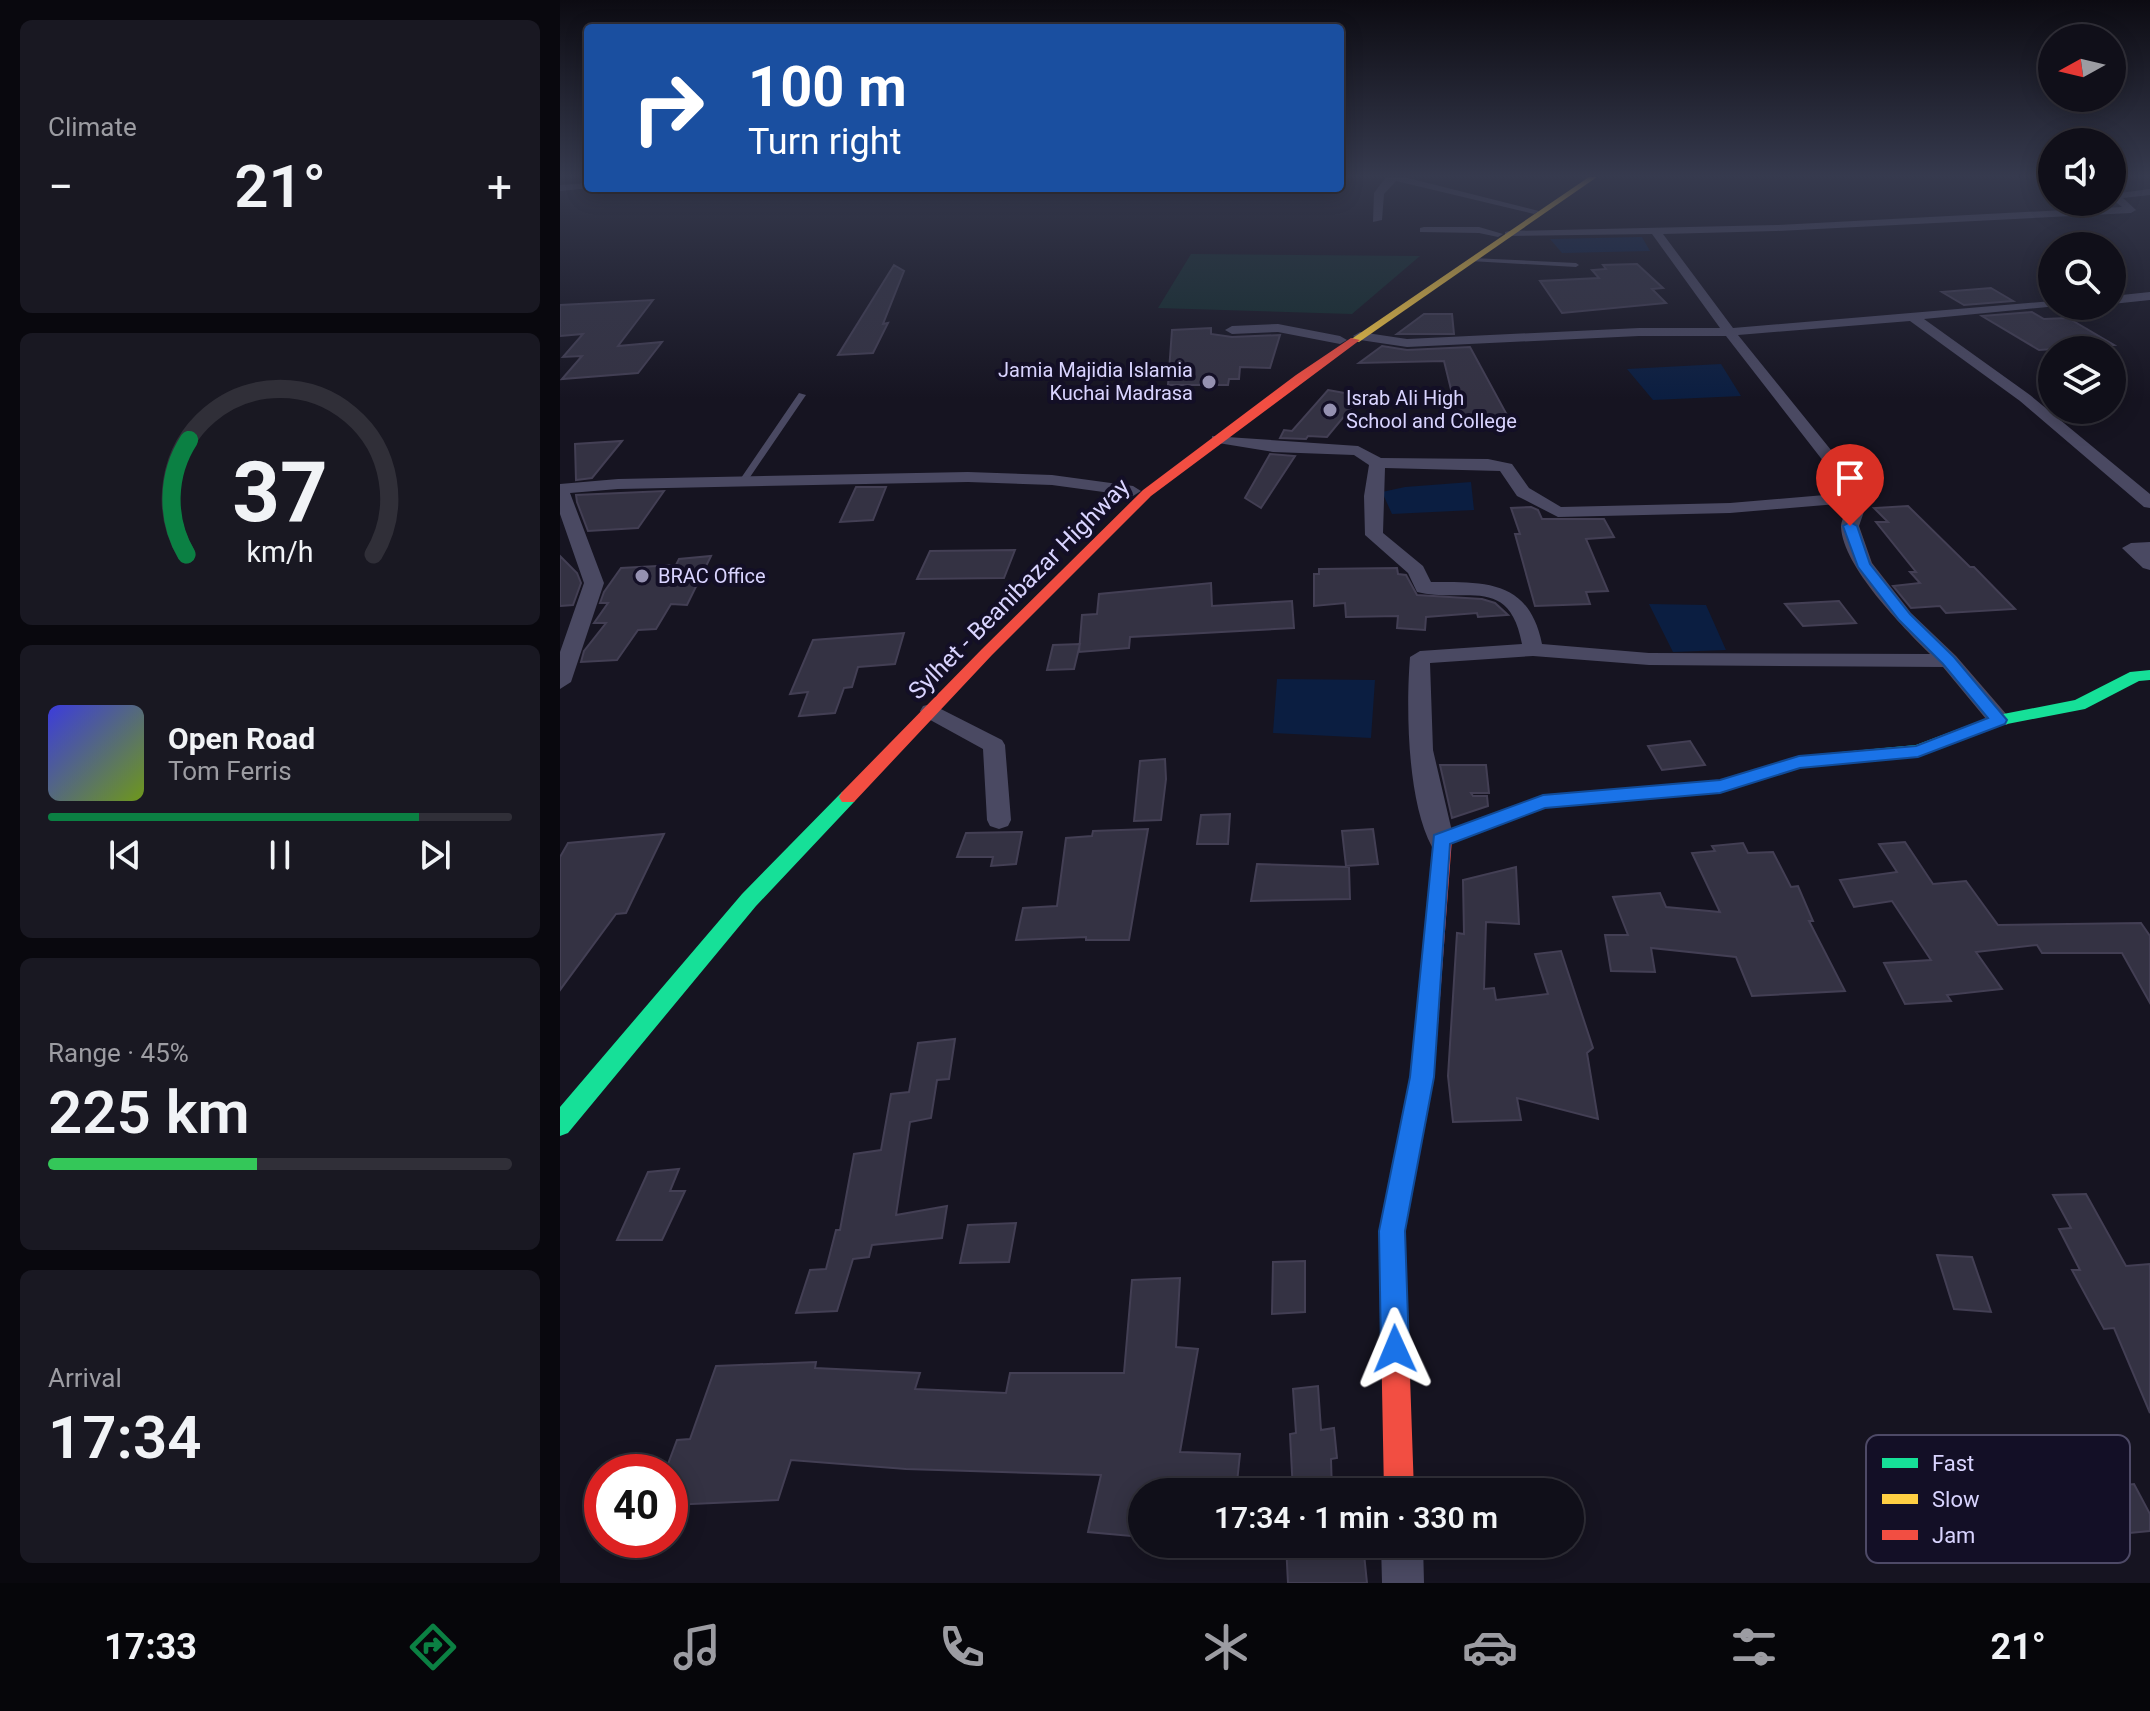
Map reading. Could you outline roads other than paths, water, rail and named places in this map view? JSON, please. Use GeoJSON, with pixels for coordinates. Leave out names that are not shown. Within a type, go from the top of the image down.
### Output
{"type":"FeatureCollection","features":[{"type":"Feature","properties":{"kind":"main road","name":"Sylhet - Beanibazar Highway"},"geometry":{"type":"LineString","coordinates":[[728,896],[971,649],[1133,491],[1340,340],[1478,251]]}},
{"type":"Feature","properties":{"kind":"main road","name":"Sylhet - Beanibazar Highway"},"geometry":{"type":"LineString","coordinates":[[560,1125],[749,900],[1147,493],[1360,336],[1483,251]]}},
{"type":"Feature","properties":{"kind":"main road"},"geometry":{"type":"LineString","coordinates":[[1399,1478],[1392,1231],[1422,1077],[1441,840],[1543,802],[1720,786],[1799,762],[1918,751],[1999,720],[2079,705],[2136,676],[2150,675]]}},
{"type":"Feature","properties":{"kind":"street"},"geometry":{"type":"LineString","coordinates":[[1670,251],[1728,332],[1860,497]]}},
{"type":"Feature","properties":{"kind":"street"},"geometry":{"type":"LineString","coordinates":[[2126,299],[2150,296]]}},
{"type":"Feature","properties":{"kind":"street"},"geometry":{"type":"LineString","coordinates":[[1360,336],[1407,343],[1639,332],[1728,332],[1915,319],[2038,306]]}},
{"type":"Feature","properties":{"kind":"street"},"geometry":{"type":"LineString","coordinates":[[1915,319],[2025,398],[2150,503]]}},
{"type":"Feature","properties":{"kind":"street"},"geometry":{"type":"LineString","coordinates":[[1232,330],[1278,328],[1340,340]]}},
{"type":"Feature","properties":{"kind":"street"},"geometry":{"type":"LineString","coordinates":[[1218,439],[1273,447],[1328,447],[1358,451],[1377,463],[1488,464],[1506,467],[1523,492],[1558,512],[1730,508],[1860,497]]}},
{"type":"Feature","properties":{"kind":"street"},"geometry":{"type":"LineString","coordinates":[[1377,463],[1373,496],[1374,535],[1416,570],[1424,588],[1498,591],[1524,611],[1533,650]]}},
{"type":"Feature","properties":{"kind":"street"},"geometry":{"type":"LineString","coordinates":[[560,682],[594,583],[560,489],[743,481],[968,477],[1052,480],[1133,491]]}},
{"type":"Feature","properties":{"kind":"street"},"geometry":{"type":"LineString","coordinates":[[1860,497],[1850,526],[1863,564],[1904,617],[1949,661],[1999,720]]}},
{"type":"Feature","properties":{"kind":"street"},"geometry":{"type":"LineString","coordinates":[[2150,547],[2131,548],[2150,564]]}},
{"type":"Feature","properties":{"kind":"street"},"geometry":{"type":"LineString","coordinates":[[1441,840],[1427,793],[1416,700],[1420,657],[1533,650],[1649,659],[1949,661]]}},
{"type":"Feature","properties":{"kind":"street"},"geometry":{"type":"LineString","coordinates":[[931,711],[994,745],[999,820]]}},
{"type":"Feature","properties":{"kind":"street"},"geometry":{"type":"LineString","coordinates":[[1402,1558],[1403,1583]]}},
{"type":"Feature","properties":{"kind":"lane"},"geometry":{"type":"LineString","coordinates":[[1472,260],[1576,265]]}},
{"type":"Feature","properties":{"kind":"lane"},"geometry":{"type":"LineString","coordinates":[[743,481],[802,395]]}},
{"type":"Feature","properties":{"kind":"water"},"geometry":{"type":"Polygon","coordinates":[[[1560,251],[1650,251],[1562,253],[1560,251]]]}},
{"type":"Feature","properties":{"kind":"water"},"geometry":{"type":"Polygon","coordinates":[[[1721,364],[1741,396],[1653,400],[1627,369],[1721,364]]]}},
{"type":"Feature","properties":{"kind":"water"},"geometry":{"type":"Polygon","coordinates":[[[1471,482],[1474,510],[1392,514],[1382,492],[1405,487],[1471,482]]]}},
{"type":"Feature","properties":{"kind":"water"},"geometry":{"type":"Polygon","coordinates":[[[1649,604],[1706,605],[1726,650],[1673,652],[1649,604]]]}},
{"type":"Feature","properties":{"kind":"water"},"geometry":{"type":"Polygon","coordinates":[[[1277,679],[1375,680],[1371,738],[1273,733],[1277,679]]]}},
{"type":"Feature","properties":{"kind":"place","name":"Jamia Majidia Islamia Kuchai Madrasa"},"geometry":{"type":"Point","coordinates":[1209,382]}},
{"type":"Feature","properties":{"kind":"place","name":"Israb Ali High School and College"},"geometry":{"type":"Point","coordinates":[1330,410]}},
{"type":"Feature","properties":{"kind":"place","name":"BRAC Office"},"geometry":{"type":"Point","coordinates":[642,576]}}]}
